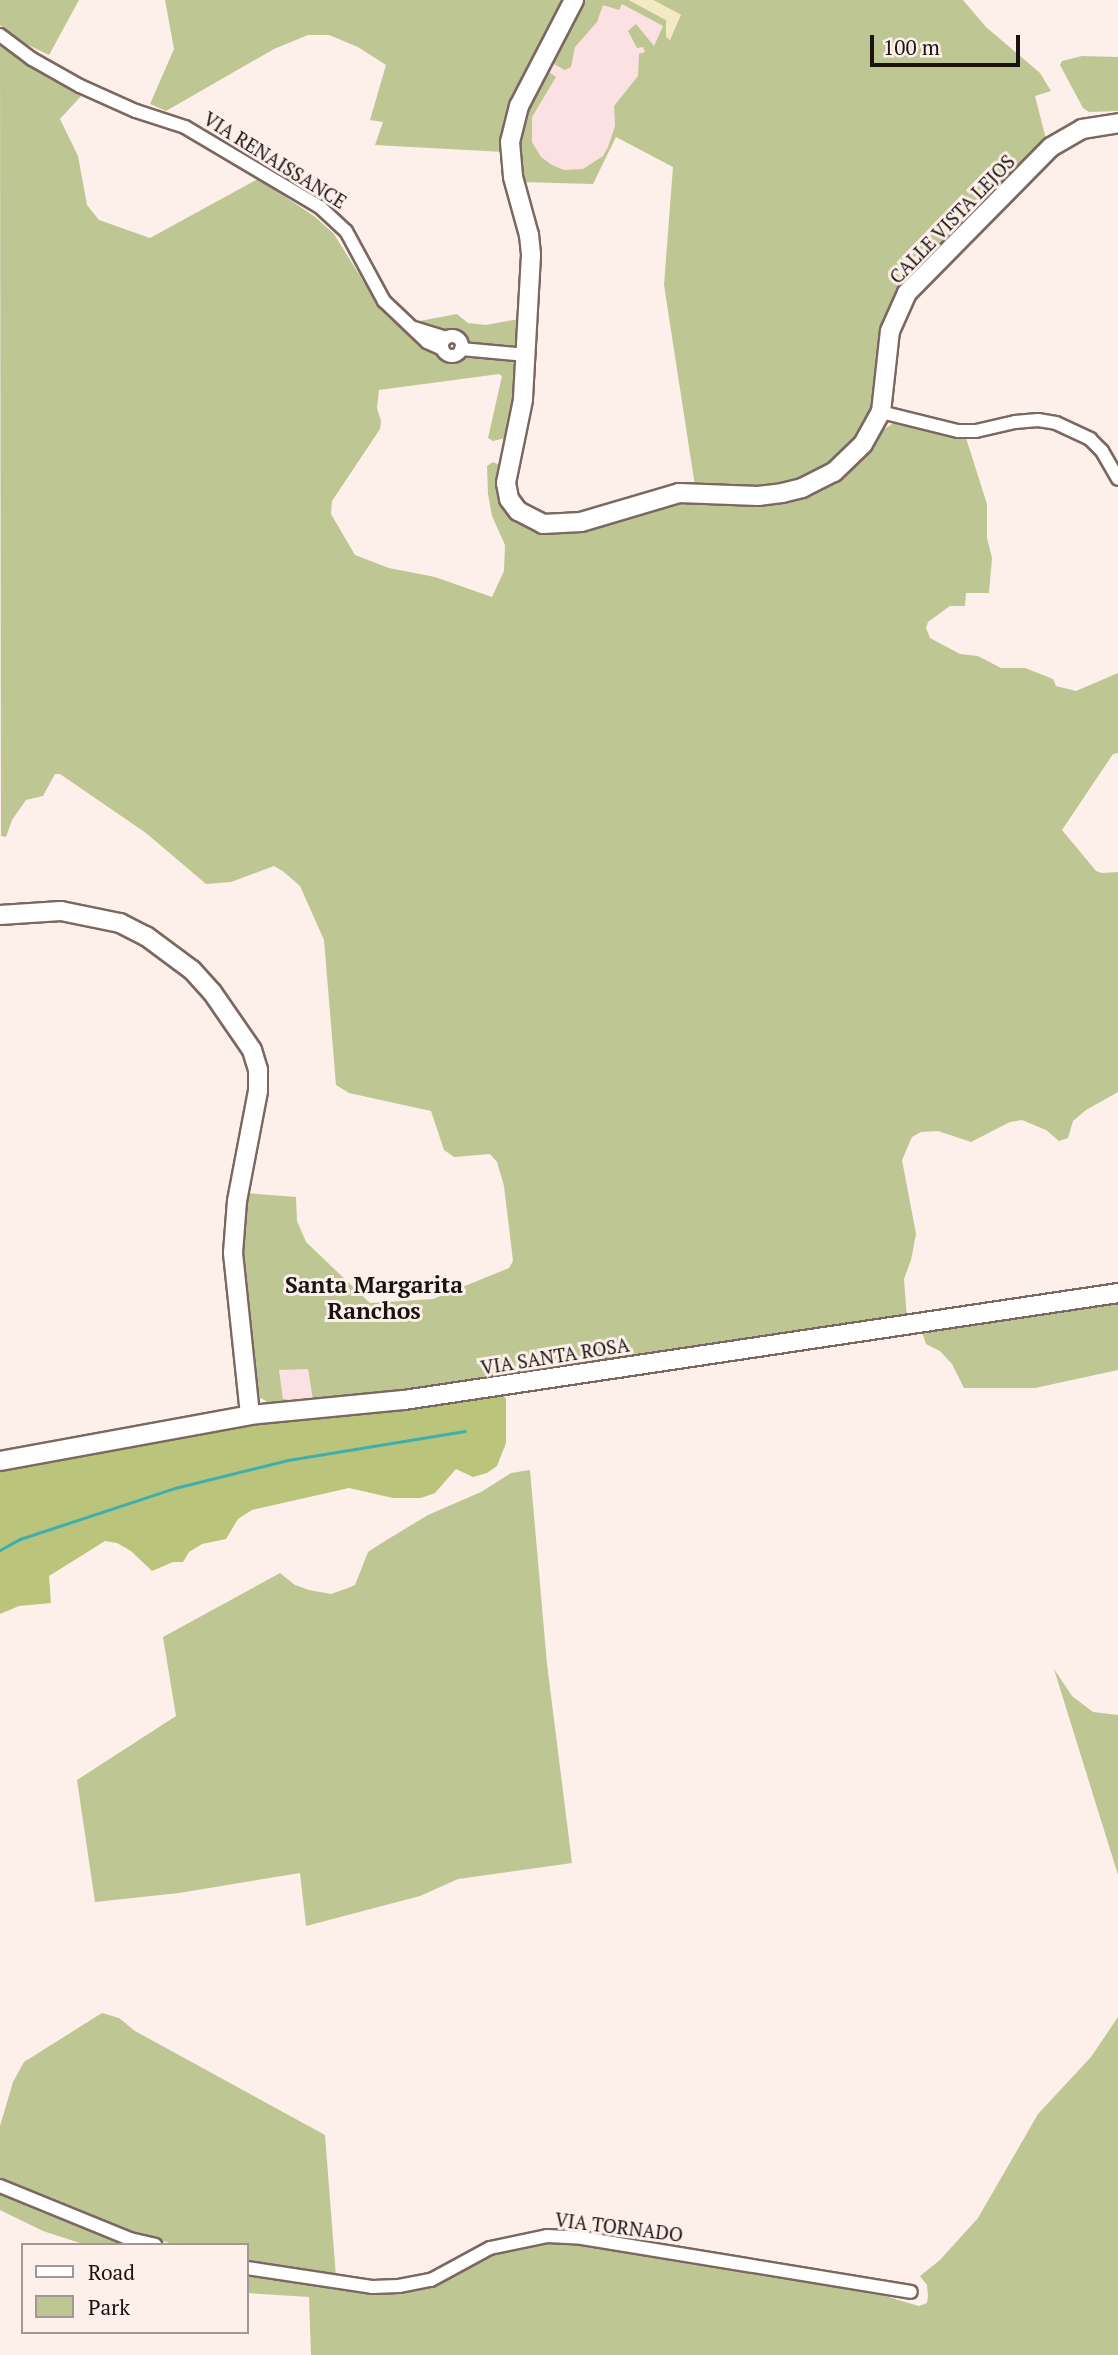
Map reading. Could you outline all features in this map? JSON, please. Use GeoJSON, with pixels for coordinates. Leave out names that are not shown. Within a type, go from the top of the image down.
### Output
{"type":"FeatureCollection","features":[{"type":"Feature","properties":{"kind":"street"},"geometry":{"type":"LineString","coordinates":[[527,355],[531,255],[529,235],[513,177],[510,142],[519,106],[574,0]]}},
{"type":"Feature","properties":{"kind":"street","name":"VIA RENAISSANCE"},"geometry":{"type":"LineString","coordinates":[[0,35],[79,86],[136,111],[185,127],[320,207],[337,220],[352,238],[384,301],[413,327],[445,343],[452,355],[461,349],[527,355]]}},
{"type":"Feature","properties":{"kind":"street","name":"CALLE VISTA LEJOS"},"geometry":{"type":"LineString","coordinates":[[527,355],[523,400],[506,469],[509,499],[518,511],[532,521],[568,524],[679,493],[758,496],[802,488],[834,472],[847,460],[868,436],[881,412],[890,331],[907,293],[1051,147],[1082,129],[1118,123]]}},
{"type":"Feature","properties":{"kind":"street"},"geometry":{"type":"LineString","coordinates":[[881,412],[958,431],[976,432],[1015,422],[1038,420],[1056,423],[1090,439],[1102,451],[1118,479]]}},
{"type":"Feature","properties":{"kind":"street"},"geometry":{"type":"LineString","coordinates":[[0,915],[61,911],[120,923],[146,936],[192,971],[212,992],[252,1050],[258,1070],[258,1091],[237,1201],[233,1253],[250,1415]]}},
{"type":"Feature","properties":{"kind":"street","name":"VIA SANTA ROSA"},"geometry":{"type":"LineString","coordinates":[[0,1461],[250,1415],[404,1401],[1118,1293]]}},
{"type":"Feature","properties":{"kind":"street"},"geometry":{"type":"LineString","coordinates":[[0,2186],[130,2239],[147,2243]]}},
{"type":"Feature","properties":{"kind":"street","name":"VIA TORNADO"},"geometry":{"type":"LineString","coordinates":[[248,2268],[372,2287],[399,2286],[431,2280],[490,2248],[547,2236],[582,2238],[911,2292]]}},
{"type":"Feature","properties":{"kind":"shaded area"},"geometry":{"type":"Polygon","coordinates":[[[580,0],[629,0],[666,20],[593,184],[518,171],[520,117],[580,0]]]}},
{"type":"Feature","properties":{"kind":"shaded area"},"geometry":{"type":"Polygon","coordinates":[[[304,1367],[308,1369],[313,1400],[283,1399],[279,1370],[304,1367]]]}},
{"type":"Feature","properties":{"kind":"green space"},"geometry":{"type":"Polygon","coordinates":[[[0,0],[79,0],[49,55],[24,43],[0,25],[0,0]]]}},
{"type":"Feature","properties":{"kind":"green space"},"geometry":{"type":"Polygon","coordinates":[[[165,0],[567,0],[504,152],[375,145],[383,122],[370,120],[386,65],[358,47],[329,35],[308,35],[274,49],[166,111],[150,104],[174,49],[165,0]]]}},
{"type":"Feature","properties":{"kind":"green space"},"geometry":{"type":"Polygon","coordinates":[[[580,0],[629,0],[666,20],[668,30],[681,15],[653,0],[963,0],[986,27],[1040,73],[1051,91],[1035,96],[1046,139],[902,289],[875,410],[856,441],[826,469],[792,485],[769,488],[695,486],[664,285],[673,167],[616,137],[593,184],[521,182],[517,157],[520,118],[546,70],[556,77],[532,117],[532,142],[541,157],[552,165],[564,170],[583,169],[603,156],[615,126],[614,106],[638,76],[639,54],[645,52],[643,47],[637,48],[628,31],[636,24],[654,46],[663,26],[622,4],[619,10],[603,5],[597,22],[575,47],[571,67],[565,70],[550,62],[580,0]]]}},
{"type":"Feature","properties":{"kind":"green space"},"geometry":{"type":"Polygon","coordinates":[[[0,45],[81,96],[60,119],[78,156],[87,205],[99,220],[150,238],[258,179],[314,216],[334,234],[380,308],[418,338],[427,350],[449,361],[465,355],[517,361],[520,366],[509,437],[493,441],[488,438],[502,376],[499,374],[379,390],[377,408],[381,421],[380,429],[332,501],[331,514],[355,555],[389,568],[435,577],[492,597],[504,571],[505,545],[492,516],[488,494],[487,466],[493,462],[501,466],[524,522],[666,502],[780,500],[895,422],[966,438],[987,504],[987,538],[992,558],[989,593],[966,593],[965,606],[950,606],[928,622],[926,628],[930,638],[960,654],[978,656],[1001,668],[1025,668],[1053,679],[1056,686],[1076,691],[1118,673],[1118,753],[1113,754],[1062,830],[1096,871],[1118,872],[1118,1092],[1086,1110],[1073,1121],[1068,1138],[1059,1141],[1046,1130],[1022,1120],[1010,1122],[971,1142],[938,1131],[921,1132],[912,1137],[902,1160],[916,1234],[904,1279],[907,1319],[348,1398],[313,1400],[308,1369],[279,1370],[283,1399],[298,1401],[271,1404],[259,1397],[241,1243],[245,1193],[296,1197],[297,1221],[306,1242],[370,1303],[433,1299],[509,1268],[513,1261],[504,1186],[497,1162],[490,1154],[454,1157],[444,1150],[431,1111],[349,1093],[336,1085],[324,940],[300,886],[284,872],[274,866],[231,882],[206,884],[146,833],[60,774],[55,774],[43,796],[26,800],[12,820],[6,837],[1,836],[0,45]]]}},
{"type":"Feature","properties":{"kind":"green space"},"geometry":{"type":"Polygon","coordinates":[[[1082,56],[1118,57],[1118,111],[1089,112],[1083,108],[1060,65],[1062,61],[1082,56]]]}},
{"type":"Feature","properties":{"kind":"green space"},"geometry":{"type":"Polygon","coordinates":[[[457,314],[468,323],[486,325],[524,318],[518,346],[467,345],[457,333],[446,333],[414,322],[457,314]]]}},
{"type":"Feature","properties":{"kind":"green space"},"geometry":{"type":"Polygon","coordinates":[[[1118,1301],[1118,1370],[1035,1388],[964,1388],[952,1364],[940,1351],[926,1344],[921,1329],[1118,1301]]]}},
{"type":"Feature","properties":{"kind":"green space"},"geometry":{"type":"Polygon","coordinates":[[[502,1393],[506,1399],[506,1443],[497,1466],[487,1473],[473,1477],[456,1469],[435,1493],[421,1498],[393,1498],[349,1488],[252,1510],[238,1519],[226,1539],[202,1544],[189,1552],[183,1562],[173,1562],[152,1571],[131,1551],[117,1543],[105,1541],[49,1576],[51,1603],[19,1606],[0,1614],[0,1469],[245,1424],[359,1414],[502,1393]]]}},
{"type":"Feature","properties":{"kind":"green space"},"geometry":{"type":"Polygon","coordinates":[[[530,1470],[547,1664],[572,1863],[458,1879],[420,1896],[306,1926],[300,1873],[179,1893],[95,1902],[77,1780],[176,1716],[163,1637],[280,1573],[295,1585],[331,1594],[355,1585],[368,1552],[428,1515],[481,1492],[511,1473],[530,1470]]]}},
{"type":"Feature","properties":{"kind":"green space"},"geometry":{"type":"Polygon","coordinates":[[[1054,1669],[1072,1696],[1093,1712],[1118,1715],[1118,1875],[1054,1669]]]}},
{"type":"Feature","properties":{"kind":"green space"},"geometry":{"type":"Polygon","coordinates":[[[102,2013],[119,2018],[135,2031],[325,2135],[336,2277],[248,2261],[248,2243],[170,2243],[134,2233],[0,2178],[0,2126],[13,2082],[24,2062],[102,2013]]]}},
{"type":"Feature","properties":{"kind":"green space"},"geometry":{"type":"Polygon","coordinates":[[[1118,2017],[1118,2355],[311,2355],[309,2297],[248,2293],[248,2274],[353,2292],[388,2293],[424,2287],[452,2277],[473,2262],[509,2249],[548,2244],[591,2246],[765,2275],[885,2296],[919,2306],[927,2303],[928,2296],[927,2285],[920,2276],[940,2260],[978,2218],[1038,2114],[1091,2057],[1118,2017]]]}},
{"type":"Feature","properties":{"kind":"green space"},"geometry":{"type":"Polygon","coordinates":[[[0,2192],[127,2243],[80,2243],[43,2231],[0,2210],[0,2192]]]}},
{"type":"Feature","properties":{"kind":"sand"},"geometry":{"type":"Polygon","coordinates":[[[629,0],[653,0],[681,15],[670,40],[666,37],[666,20],[629,0]]]}},
{"type":"Feature","properties":{"kind":"waterway"},"geometry":{"type":"LineString","coordinates":[[0,1550],[20,1539],[175,1488],[288,1460],[465,1431]]}},
{"type":"Feature","properties":{"kind":"district","name":"Santa Margarita Ranchos"},"geometry":{"type":"Point","coordinates":[374,1298]}}]}
